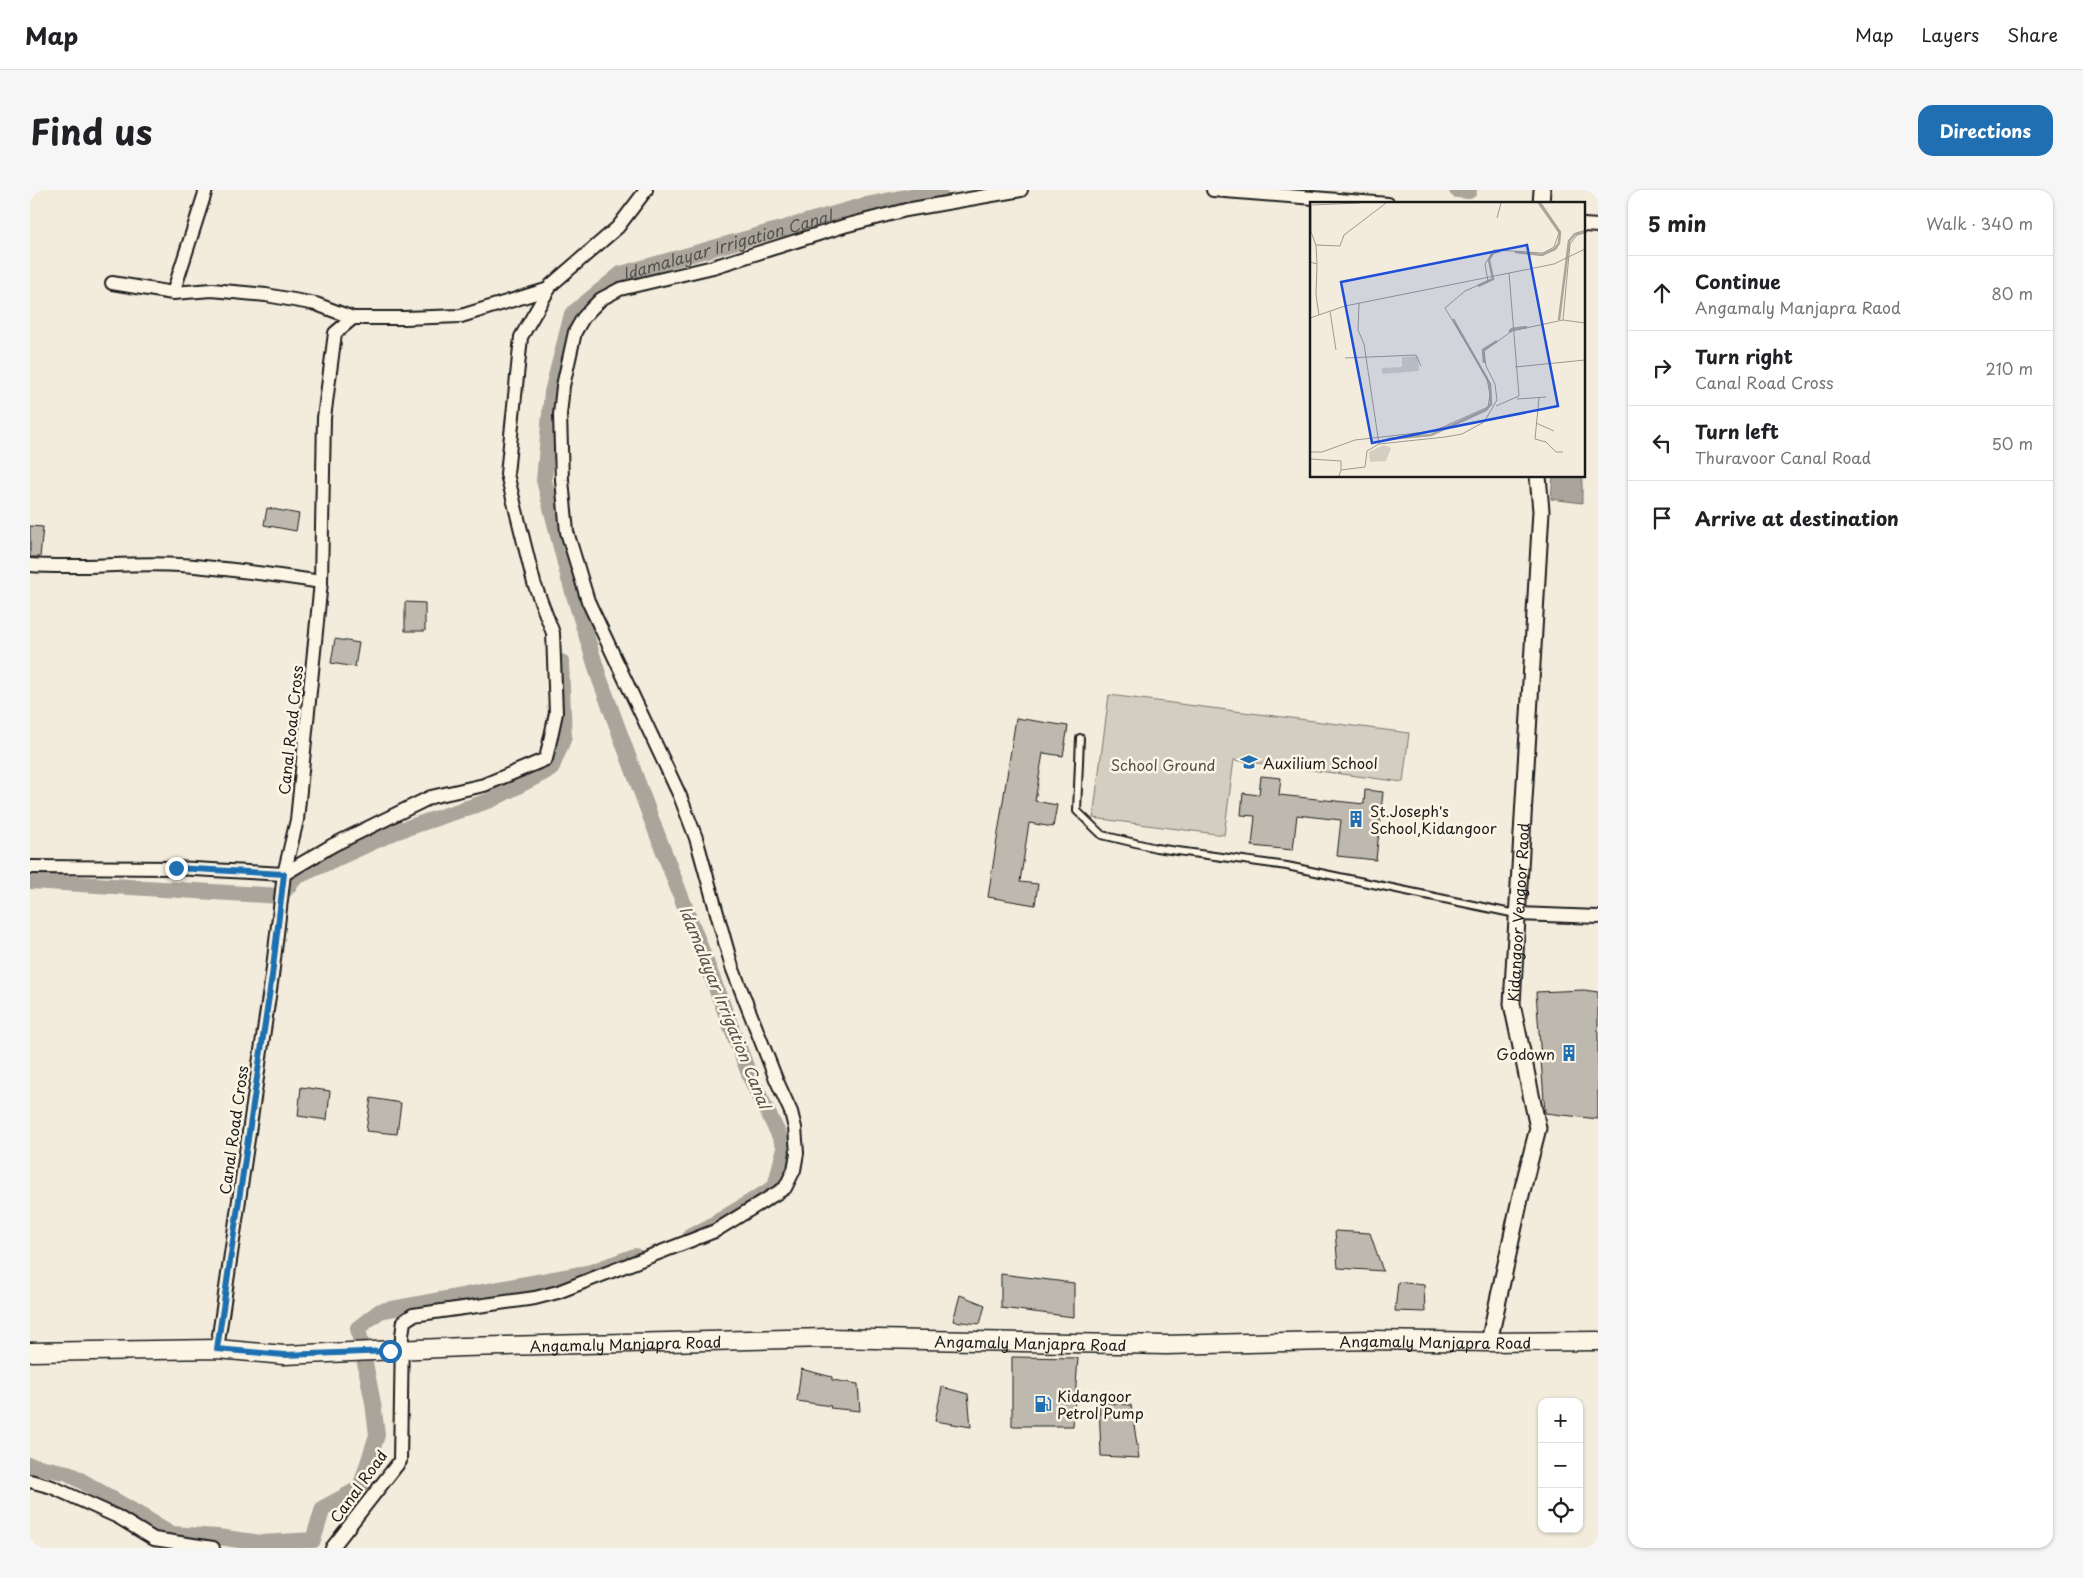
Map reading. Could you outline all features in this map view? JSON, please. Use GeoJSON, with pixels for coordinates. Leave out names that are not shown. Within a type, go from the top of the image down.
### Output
{"type":"FeatureCollection","features":[{"type":"Feature","properties":{"kind":"main road","name":"Angamaly Manjapra Road"},"geometry":{"type":"LineString","coordinates":[[30,1352],[217,1349],[284,1355],[463,1347],[826,1338],[1166,1345],[1372,1340],[1598,1341]]}},
{"type":"Feature","properties":{"kind":"street"},"geometry":{"type":"LineString","coordinates":[[173,293],[206,190]]}},
{"type":"Feature","properties":{"kind":"street"},"geometry":{"type":"LineString","coordinates":[[30,867],[176,868],[284,874],[333,846],[431,797],[484,785],[546,759],[556,713],[553,633],[534,583],[507,474],[521,337],[549,288],[618,227],[646,190]]}},
{"type":"Feature","properties":{"kind":"street","name":"Canal Road"},"geometry":{"type":"LineString","coordinates":[[332,1548],[400,1461],[396,1350],[402,1335],[404,1321],[413,1315],[526,1299],[558,1292],[715,1232],[785,1188],[794,1170],[797,1153],[795,1128],[791,1112],[732,967],[696,838],[663,757],[588,601],[567,532],[562,480],[560,415],[563,386],[575,332],[583,318],[597,304],[620,289],[713,267],[844,226],[906,210],[1022,190]]}},
{"type":"Feature","properties":{"kind":"street"},"geometry":{"type":"LineString","coordinates":[[1213,190],[1363,202]]}},
{"type":"Feature","properties":{"kind":"street"},"geometry":{"type":"LineString","coordinates":[[112,283],[173,293],[212,290],[266,295],[316,304],[353,318],[461,316],[549,288]]}},
{"type":"Feature","properties":{"kind":"street","name":"Canal Road Cross"},"geometry":{"type":"LineString","coordinates":[[217,1349],[272,976],[284,874],[297,820],[321,582],[324,418],[335,333],[353,318]]}},
{"type":"Feature","properties":{"kind":"street","name":"Kidangoor Vengoor Raod"},"geometry":{"type":"LineString","coordinates":[[1488,1342],[1538,1128],[1512,1004],[1541,511],[1538,478]]}},
{"type":"Feature","properties":{"kind":"street"},"geometry":{"type":"LineString","coordinates":[[30,565],[48,567],[114,564],[180,565],[264,573],[321,582]]}},
{"type":"Feature","properties":{"kind":"street"},"geometry":{"type":"LineString","coordinates":[[1518,914],[1598,917]]}},
{"type":"Feature","properties":{"kind":"street"},"geometry":{"type":"LineString","coordinates":[[30,1481],[52,1487],[118,1517],[154,1539],[213,1548]]}},
{"type":"Feature","properties":{"kind":"lane"},"geometry":{"type":"LineString","coordinates":[[1080,738],[1077,811],[1102,835],[1156,848],[1287,866],[1518,914]]}},
{"type":"Feature","properties":{"kind":"green space","name":"School Ground"},"geometry":{"type":"Polygon","coordinates":[[[1109,695],[1409,733],[1403,782],[1234,760],[1224,835],[1093,818],[1109,695]]]}},
{"type":"Feature","properties":{"kind":"shaded area"},"geometry":{"type":"Polygon","coordinates":[[[1553,478],[1582,478],[1582,503],[1551,499],[1553,478]]]}},
{"type":"Feature","properties":{"kind":"building"},"geometry":{"type":"Polygon","coordinates":[[[267,508],[299,514],[296,531],[264,525],[267,508]]]}},
{"type":"Feature","properties":{"kind":"building"},"geometry":{"type":"Polygon","coordinates":[[[30,526],[43,527],[40,557],[30,557],[30,526]]]}},
{"type":"Feature","properties":{"kind":"building"},"geometry":{"type":"Polygon","coordinates":[[[405,602],[425,603],[425,631],[405,631],[405,602]]]}},
{"type":"Feature","properties":{"kind":"building"},"geometry":{"type":"Polygon","coordinates":[[[335,639],[359,643],[355,667],[331,663],[335,639]]]}},
{"type":"Feature","properties":{"kind":"building"},"geometry":{"type":"Polygon","coordinates":[[[1016,718],[1068,726],[1063,756],[1043,753],[1035,801],[1057,805],[1053,827],[1029,823],[1020,882],[1038,884],[1035,905],[988,897],[1016,718]]]}},
{"type":"Feature","properties":{"kind":"building","name":"St.Joseph's School,Kidangoor"},"geometry":{"type":"Polygon","coordinates":[[[1261,776],[1281,778],[1279,795],[1364,804],[1365,790],[1383,792],[1376,860],[1337,856],[1341,820],[1297,815],[1293,850],[1252,846],[1255,816],[1241,815],[1243,793],[1259,795],[1261,776]]]}},
{"type":"Feature","properties":{"kind":"building","name":"Godown"},"geometry":{"type":"Polygon","coordinates":[[[1584,990],[1598,992],[1598,1119],[1545,1113],[1536,992],[1584,990]]]}},
{"type":"Feature","properties":{"kind":"building"},"geometry":{"type":"Polygon","coordinates":[[[301,1087],[330,1091],[327,1120],[298,1116],[301,1087]]]}},
{"type":"Feature","properties":{"kind":"building"},"geometry":{"type":"Polygon","coordinates":[[[371,1098],[401,1103],[397,1134],[366,1131],[371,1098]]]}},
{"type":"Feature","properties":{"kind":"building"},"geometry":{"type":"Polygon","coordinates":[[[1335,1231],[1370,1233],[1383,1271],[1338,1268],[1335,1231]]]}},
{"type":"Feature","properties":{"kind":"building"},"geometry":{"type":"Polygon","coordinates":[[[1001,1274],[1074,1283],[1074,1317],[1001,1308],[1001,1274]]]}},
{"type":"Feature","properties":{"kind":"building"},"geometry":{"type":"Polygon","coordinates":[[[1398,1282],[1424,1285],[1425,1312],[1395,1311],[1398,1282]]]}},
{"type":"Feature","properties":{"kind":"building"},"geometry":{"type":"Polygon","coordinates":[[[960,1295],[985,1305],[980,1324],[953,1321],[960,1295]]]}},
{"type":"Feature","properties":{"kind":"building","name":"Kidangoor Petrol Pump"},"geometry":{"type":"Polygon","coordinates":[[[1012,1357],[1078,1358],[1073,1426],[1012,1426],[1012,1357]]]}},
{"type":"Feature","properties":{"kind":"building"},"geometry":{"type":"Polygon","coordinates":[[[801,1369],[832,1377],[832,1380],[858,1384],[860,1411],[830,1408],[831,1406],[797,1401],[801,1369]]]}},
{"type":"Feature","properties":{"kind":"building"},"geometry":{"type":"Polygon","coordinates":[[[942,1387],[968,1394],[971,1427],[935,1421],[942,1387]]]}},
{"type":"Feature","properties":{"kind":"building"},"geometry":{"type":"Polygon","coordinates":[[[1099,1402],[1131,1405],[1139,1458],[1101,1456],[1099,1402]]]}},
{"type":"Feature","properties":{"kind":"waterway","name":"Idamalayar Irrigation Canal"},"geometry":{"type":"LineString","coordinates":[[691,1235],[702,1231],[775,1187],[785,1147],[751,1079],[599,677],[569,579],[544,480],[552,392],[572,314],[621,274],[866,205],[940,190]]}},
{"type":"Feature","properties":{"kind":"waterway","name":"Idamalayar Irrigation Canal"},"geometry":{"type":"LineString","coordinates":[[1457,190],[1469,191]]}},
{"type":"Feature","properties":{"kind":"waterway"},"geometry":{"type":"LineString","coordinates":[[30,881],[280,896],[296,877],[395,832],[491,800],[551,769],[564,737],[561,662]]}},
{"type":"Feature","properties":{"kind":"waterway","name":"Idamalayar Irrigation Canal"},"geometry":{"type":"LineString","coordinates":[[30,1465],[68,1473],[172,1534],[218,1537],[261,1543],[313,1540],[323,1508],[360,1488],[377,1435],[373,1403],[358,1328],[380,1311],[591,1272],[635,1256]]}},
{"type":"Feature","properties":{"kind":"place","name":"Auxilium School"},"geometry":{"type":"Point","coordinates":[1249,762]}},
{"type":"Feature","properties":{"kind":"place","name":"St.Joseph's School,Kidangoor"},"geometry":{"type":"Point","coordinates":[1356,819]}},
{"type":"Feature","properties":{"kind":"place","name":"Godown"},"geometry":{"type":"Point","coordinates":[1569,1053]}},
{"type":"Feature","properties":{"kind":"place","name":"Kidangoor Petrol Pump"},"geometry":{"type":"Point","coordinates":[1043,1404]}},
{"type":"Feature","properties":{"kind":"route"},"geometry":{"type":"LineString","coordinates":[[176,868],[284,874],[272,976],[217,1349],[284,1355],[390,1351]]}}]}
